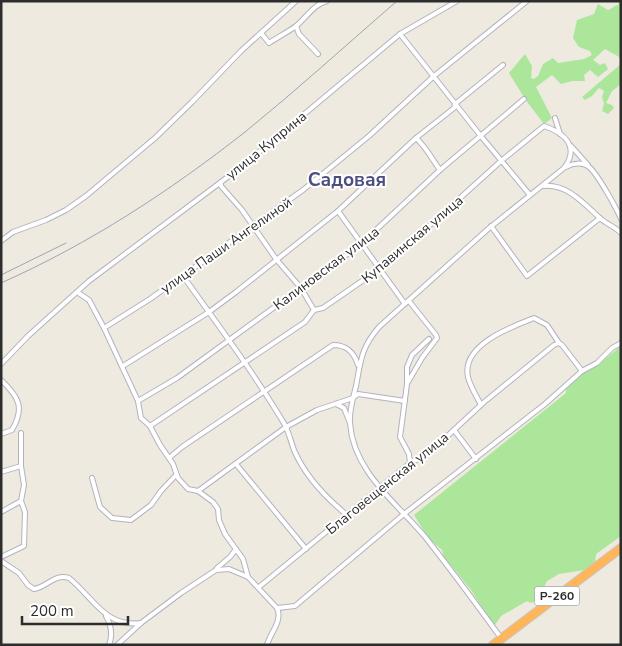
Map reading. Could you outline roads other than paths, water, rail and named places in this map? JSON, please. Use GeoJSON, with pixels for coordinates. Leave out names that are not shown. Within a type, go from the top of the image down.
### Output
{"type":"FeatureCollection","features":[{"type":"Feature","properties":{"kind":"highway","name":"Р-260"},"geometry":{"type":"LineString","coordinates":[[493,645],[621,548]]}},
{"type":"Feature","properties":{"kind":"street"},"geometry":{"type":"LineString","coordinates":[[1,241],[13,232],[46,220],[66,210],[155,138],[241,50],[296,1]]}},
{"type":"Feature","properties":{"kind":"street"},"geometry":{"type":"LineString","coordinates":[[261,33],[269,43],[296,26],[314,8],[328,1]]}},
{"type":"Feature","properties":{"kind":"street","name":"улица Куприна"},"geometry":{"type":"LineString","coordinates":[[1,364],[28,336],[77,292],[221,182],[400,34],[457,1]]}},
{"type":"Feature","properties":{"kind":"street","name":"улица Паши Ангелиной"},"geometry":{"type":"LineString","coordinates":[[104,328],[150,299],[304,190],[369,136],[434,76],[527,1]]}},
{"type":"Feature","properties":{"kind":"street"},"geometry":{"type":"LineString","coordinates":[[296,26],[299,34],[318,54]]}},
{"type":"Feature","properties":{"kind":"street"},"geometry":{"type":"LineString","coordinates":[[400,34],[530,195]]}},
{"type":"Feature","properties":{"kind":"street"},"geometry":{"type":"LineString","coordinates":[[123,366],[209,312],[338,211],[416,138],[503,66]]}},
{"type":"Feature","properties":{"kind":"street","name":"Калиновская улица"},"geometry":{"type":"LineString","coordinates":[[138,401],[177,378],[362,244],[440,170],[524,99]]}},
{"type":"Feature","properties":{"kind":"street"},"geometry":{"type":"LineString","coordinates":[[555,118],[560,134],[589,167],[614,204],[621,218]]}},
{"type":"Feature","properties":{"kind":"street","name":"Купавинская улица"},"geometry":{"type":"LineString","coordinates":[[150,426],[305,322],[314,310],[323,308],[380,270],[501,161],[544,126],[560,134]]}},
{"type":"Feature","properties":{"kind":"street"},"geometry":{"type":"LineString","coordinates":[[416,138],[426,147],[429,156],[440,170]]}},
{"type":"Feature","properties":{"kind":"street"},"geometry":{"type":"LineString","coordinates":[[350,424],[362,352],[372,335],[492,226],[564,168],[572,154],[571,146]]}},
{"type":"Feature","properties":{"kind":"street"},"geometry":{"type":"LineString","coordinates":[[564,168],[577,164],[589,167]]}},
{"type":"Feature","properties":{"kind":"street"},"geometry":{"type":"LineString","coordinates":[[221,182],[221,186],[276,259],[301,288],[314,310]]}},
{"type":"Feature","properties":{"kind":"street"},"geometry":{"type":"LineString","coordinates":[[542,186],[554,185],[561,187],[585,203],[600,218],[621,233]]}},
{"type":"Feature","properties":{"kind":"street"},"geometry":{"type":"LineString","coordinates":[[338,211],[380,270],[436,334],[437,338],[410,374],[407,384],[400,437],[409,454],[410,463]]}},
{"type":"Feature","properties":{"kind":"street"},"geometry":{"type":"LineString","coordinates":[[492,226],[527,276],[600,218]]}},
{"type":"Feature","properties":{"kind":"street"},"geometry":{"type":"LineString","coordinates":[[183,276],[246,363],[286,427],[303,469],[331,502],[347,515]]}},
{"type":"Feature","properties":{"kind":"street"},"geometry":{"type":"LineString","coordinates":[[77,292],[89,300],[104,328],[138,401],[141,418],[150,426],[169,458],[176,475],[188,489],[198,491],[213,502],[218,509],[219,520],[225,534],[243,559],[248,577]]}},
{"type":"Feature","properties":{"kind":"street"},"geometry":{"type":"LineString","coordinates":[[480,405],[468,378],[468,363],[481,345],[505,329],[534,318],[547,325],[582,371]]}},
{"type":"Feature","properties":{"kind":"street"},"geometry":{"type":"LineString","coordinates":[[410,374],[409,360],[429,339]]}},
{"type":"Feature","properties":{"kind":"street"},"geometry":{"type":"LineString","coordinates":[[277,608],[295,606],[404,514],[545,404],[582,371],[597,363],[612,348],[621,343]]}},
{"type":"Feature","properties":{"kind":"street","name":"Благовещенская улица"},"geometry":{"type":"LineString","coordinates":[[258,587],[410,463],[428,454],[480,405],[554,345],[561,344]]}},
{"type":"Feature","properties":{"kind":"street"},"geometry":{"type":"LineString","coordinates":[[169,458],[263,391],[333,345],[342,345],[348,349],[358,362],[359,369]]}},
{"type":"Feature","properties":{"kind":"street"},"geometry":{"type":"LineString","coordinates":[[1,380],[16,396],[20,413],[12,430],[1,434]]}},
{"type":"Feature","properties":{"kind":"street"},"geometry":{"type":"LineString","coordinates":[[198,491],[286,427],[317,410],[354,398],[358,394],[405,401]]}},
{"type":"Feature","properties":{"kind":"street"},"geometry":{"type":"LineString","coordinates":[[336,404],[344,408],[360,458],[370,475],[430,544],[502,638]]}},
{"type":"Feature","properties":{"kind":"street"},"geometry":{"type":"LineString","coordinates":[[454,430],[476,459]]}},
{"type":"Feature","properties":{"kind":"street"},"geometry":{"type":"LineString","coordinates":[[1,557],[24,546],[25,512],[22,501],[24,485],[21,466],[21,433]]}},
{"type":"Feature","properties":{"kind":"street"},"geometry":{"type":"LineString","coordinates":[[236,464],[306,549]]}},
{"type":"Feature","properties":{"kind":"street"},"geometry":{"type":"LineString","coordinates":[[1,472],[21,466]]}},
{"type":"Feature","properties":{"kind":"street"},"geometry":{"type":"LineString","coordinates":[[92,478],[100,507],[112,518],[132,520],[151,505],[176,475]]}},
{"type":"Feature","properties":{"kind":"street"},"geometry":{"type":"LineString","coordinates":[[1,512],[22,501]]}},
{"type":"Feature","properties":{"kind":"street"},"geometry":{"type":"LineString","coordinates":[[116,645],[141,623],[181,593],[216,570],[236,549]]}},
{"type":"Feature","properties":{"kind":"street"},"geometry":{"type":"LineString","coordinates":[[226,560],[229,569]]}},
{"type":"Feature","properties":{"kind":"street"},"geometry":{"type":"LineString","coordinates":[[1,561],[19,573],[28,585],[34,589],[54,579],[61,577],[70,578],[106,616],[111,632],[109,645]]}},
{"type":"Feature","properties":{"kind":"street"},"geometry":{"type":"LineString","coordinates":[[216,570],[229,569],[248,577],[277,608],[279,619],[267,645]]}},
{"type":"Feature","properties":{"kind":"street"},"geometry":{"type":"LineString","coordinates":[[106,616],[126,624],[141,623]]}},
{"type":"Feature","properties":{"kind":"railway"},"geometry":{"type":"LineString","coordinates":[[1,283],[34,268],[97,234],[188,175],[245,132],[397,1]]}},
{"type":"Feature","properties":{"kind":"railway"},"geometry":{"type":"LineString","coordinates":[[1,275],[66,243]]}},
{"type":"Feature","properties":{"kind":"district","name":"Садовая"},"geometry":{"type":"Point","coordinates":[347,179]}}]}
